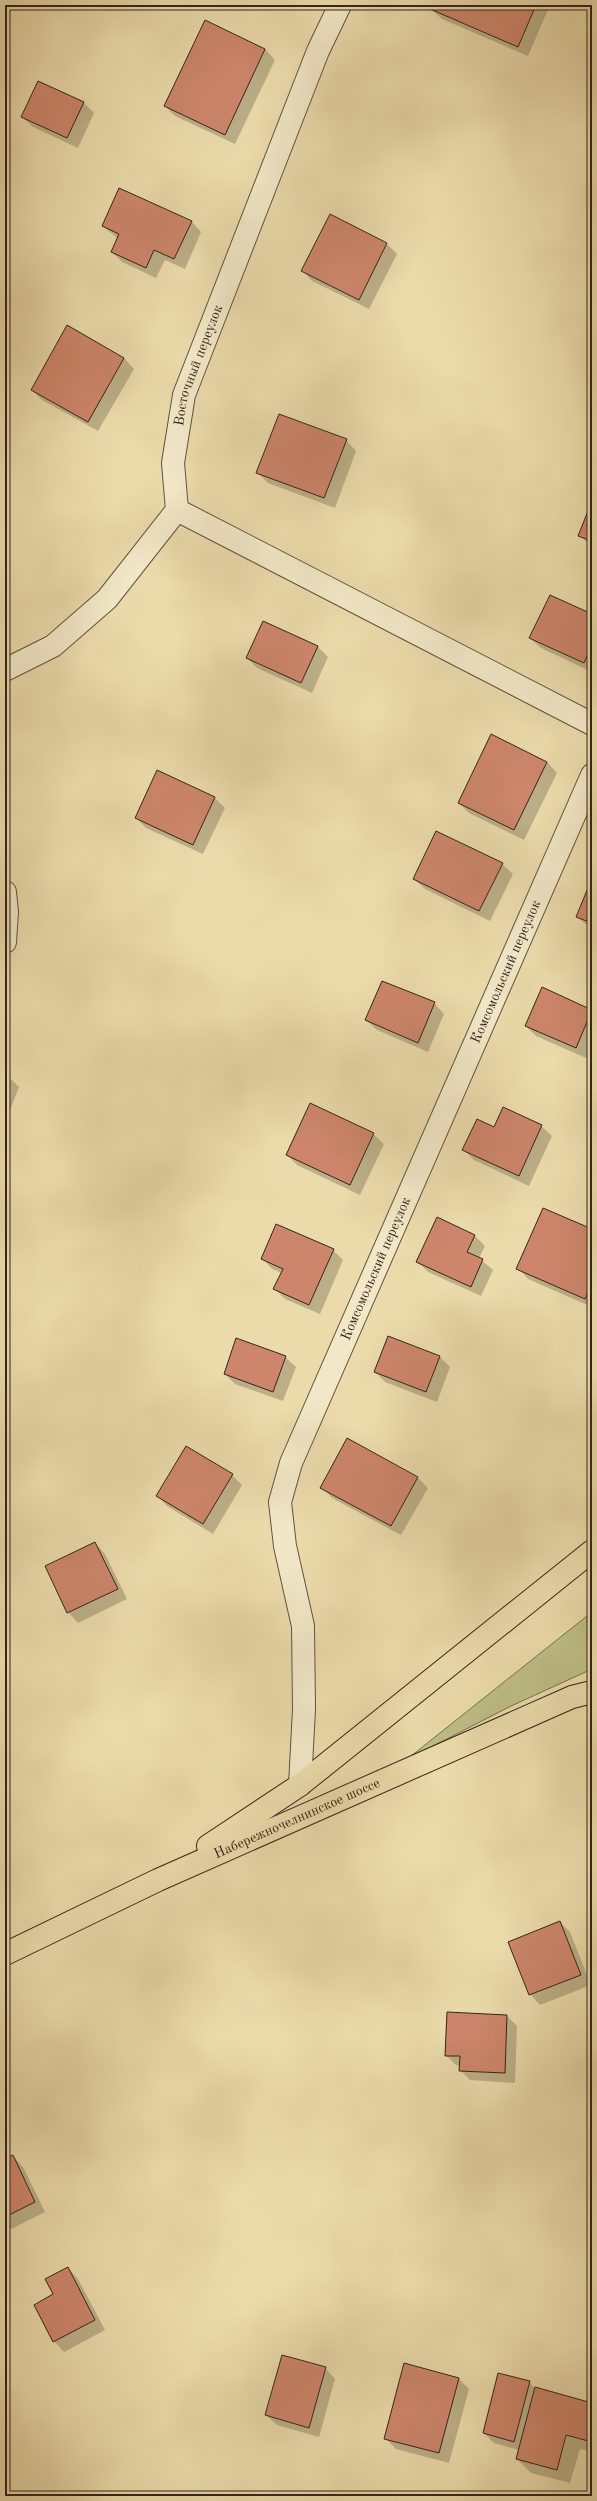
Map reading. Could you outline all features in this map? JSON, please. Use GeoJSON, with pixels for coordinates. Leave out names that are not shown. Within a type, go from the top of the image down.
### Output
{"type":"FeatureCollection","features":[{"type":"Feature","properties":{"kind":"main road"},"geometry":{"type":"LineString","coordinates":[[158,1880],[300,1785],[592,1551]]}},
{"type":"Feature","properties":{"kind":"main road","name":"Набережночелнинское шоссе"},"geometry":{"type":"LineString","coordinates":[[5,1954],[158,1880],[572,1697],[592,1692]]}},
{"type":"Feature","properties":{"kind":"street","name":"Восточный переулок"},"geometry":{"type":"LineString","coordinates":[[177,510],[173,463],[184,395],[318,51],[340,5]]}},
{"type":"Feature","properties":{"kind":"street"},"geometry":{"type":"LineString","coordinates":[[5,670],[53,646],[107,599],[177,510],[592,724]]}},
{"type":"Feature","properties":{"kind":"street","name":"Комсомольский переулок"},"geometry":{"type":"LineString","coordinates":[[300,1785],[304,1709],[303,1626],[286,1546],[280,1502],[291,1463],[592,775]]}},
{"type":"Feature","properties":{"kind":"street"},"geometry":{"type":"LineString","coordinates":[[5,892],[7,912],[5,942]]}},
{"type":"Feature","properties":{"kind":"green space"},"geometry":{"type":"Polygon","coordinates":[[[592,1612],[592,1669],[509,1707],[406,1760],[592,1612]]]}},
{"type":"Feature","properties":{"kind":"building"},"geometry":{"type":"Polygon","coordinates":[[[432,5],[536,5],[518,47],[430,9],[432,5]]]}},
{"type":"Feature","properties":{"kind":"building"},"geometry":{"type":"Polygon","coordinates":[[[205,20],[265,49],[225,135],[164,106],[205,20]]]}},
{"type":"Feature","properties":{"kind":"building"},"geometry":{"type":"Polygon","coordinates":[[[38,81],[84,102],[67,138],[21,117],[38,81]]]}},
{"type":"Feature","properties":{"kind":"building"},"geometry":{"type":"Polygon","coordinates":[[[119,188],[192,221],[174,259],[154,250],[146,268],[111,252],[119,234],[102,226],[119,188]]]}},
{"type":"Feature","properties":{"kind":"building"},"geometry":{"type":"Polygon","coordinates":[[[330,214],[387,243],[359,300],[301,271],[330,214]]]}},
{"type":"Feature","properties":{"kind":"building"},"geometry":{"type":"Polygon","coordinates":[[[67,325],[124,358],[88,422],[31,390],[67,325]]]}},
{"type":"Feature","properties":{"kind":"building"},"geometry":{"type":"Polygon","coordinates":[[[279,414],[347,439],[324,498],[256,473],[279,414]]]}},
{"type":"Feature","properties":{"kind":"building"},"geometry":{"type":"Polygon","coordinates":[[[592,501],[592,541],[578,536],[592,501]]]}},
{"type":"Feature","properties":{"kind":"building"},"geometry":{"type":"Polygon","coordinates":[[[550,595],[592,614],[592,645],[584,663],[529,638],[550,595]]]}},
{"type":"Feature","properties":{"kind":"building"},"geometry":{"type":"Polygon","coordinates":[[[263,621],[318,646],[301,683],[246,658],[263,621]]]}},
{"type":"Feature","properties":{"kind":"building"},"geometry":{"type":"Polygon","coordinates":[[[491,734],[547,762],[514,830],[458,803],[491,734]]]}},
{"type":"Feature","properties":{"kind":"building"},"geometry":{"type":"Polygon","coordinates":[[[157,770],[215,797],[193,845],[135,818],[157,770]]]}},
{"type":"Feature","properties":{"kind":"building"},"geometry":{"type":"Polygon","coordinates":[[[436,831],[503,863],[479,911],[413,879],[436,831]]]}},
{"type":"Feature","properties":{"kind":"building"},"geometry":{"type":"Polygon","coordinates":[[[592,878],[592,923],[576,917],[592,878]]]}},
{"type":"Feature","properties":{"kind":"building"},"geometry":{"type":"Polygon","coordinates":[[[382,981],[435,1002],[418,1043],[365,1020],[382,981]]]}},
{"type":"Feature","properties":{"kind":"building"},"geometry":{"type":"Polygon","coordinates":[[[542,987],[592,1010],[576,1048],[525,1026],[542,987]]]}},
{"type":"Feature","properties":{"kind":"building"},"geometry":{"type":"Polygon","coordinates":[[[310,1103],[374,1133],[350,1185],[286,1155],[310,1103]]]}},
{"type":"Feature","properties":{"kind":"building"},"geometry":{"type":"Polygon","coordinates":[[[503,1107],[542,1125],[519,1176],[462,1150],[477,1119],[494,1127],[503,1107]]]}},
{"type":"Feature","properties":{"kind":"building"},"geometry":{"type":"Polygon","coordinates":[[[543,1208],[592,1229],[592,1284],[585,1299],[516,1269],[543,1208]]]}},
{"type":"Feature","properties":{"kind":"building"},"geometry":{"type":"Polygon","coordinates":[[[437,1217],[475,1235],[467,1252],[483,1259],[471,1287],[416,1262],[437,1217]]]}},
{"type":"Feature","properties":{"kind":"building"},"geometry":{"type":"Polygon","coordinates":[[[276,1224],[334,1249],[309,1305],[273,1289],[283,1269],[261,1259],[276,1224]]]}},
{"type":"Feature","properties":{"kind":"building"},"geometry":{"type":"Polygon","coordinates":[[[388,1336],[440,1356],[426,1392],[374,1372],[388,1336]]]}},
{"type":"Feature","properties":{"kind":"building"},"geometry":{"type":"Polygon","coordinates":[[[236,1338],[286,1356],[273,1392],[224,1374],[236,1338]]]}},
{"type":"Feature","properties":{"kind":"building"},"geometry":{"type":"Polygon","coordinates":[[[347,1438],[418,1477],[391,1526],[320,1488],[347,1438]]]}},
{"type":"Feature","properties":{"kind":"building"},"geometry":{"type":"Polygon","coordinates":[[[186,1446],[233,1474],[203,1524],[156,1496],[186,1446]]]}},
{"type":"Feature","properties":{"kind":"building"},"geometry":{"type":"Polygon","coordinates":[[[95,1542],[118,1589],[67,1613],[45,1566],[95,1542]]]}},
{"type":"Feature","properties":{"kind":"building"},"geometry":{"type":"Polygon","coordinates":[[[560,1921],[581,1975],[529,1995],[508,1942],[560,1921]]]}},
{"type":"Feature","properties":{"kind":"building"},"geometry":{"type":"Polygon","coordinates":[[[447,2012],[507,2015],[505,2073],[459,2071],[460,2056],[445,2056],[447,2012]]]}},
{"type":"Feature","properties":{"kind":"building"},"geometry":{"type":"Polygon","coordinates":[[[13,2155],[35,2202],[5,2217],[5,2159],[13,2155]]]}},
{"type":"Feature","properties":{"kind":"building"},"geometry":{"type":"Polygon","coordinates":[[[68,2267],[95,2320],[53,2342],[34,2305],[53,2294],[45,2279],[68,2267]]]}},
{"type":"Feature","properties":{"kind":"building"},"geometry":{"type":"Polygon","coordinates":[[[282,2355],[326,2367],[309,2428],[265,2415],[282,2355]]]}},
{"type":"Feature","properties":{"kind":"building"},"geometry":{"type":"Polygon","coordinates":[[[404,2363],[459,2378],[439,2453],[384,2439],[404,2363]]]}},
{"type":"Feature","properties":{"kind":"building"},"geometry":{"type":"Polygon","coordinates":[[[498,2373],[530,2381],[514,2442],[483,2433],[498,2373]]]}},
{"type":"Feature","properties":{"kind":"building"},"geometry":{"type":"Polygon","coordinates":[[[535,2387],[592,2403],[592,2442],[566,2435],[557,2470],[516,2459],[535,2387]]]}}]}
